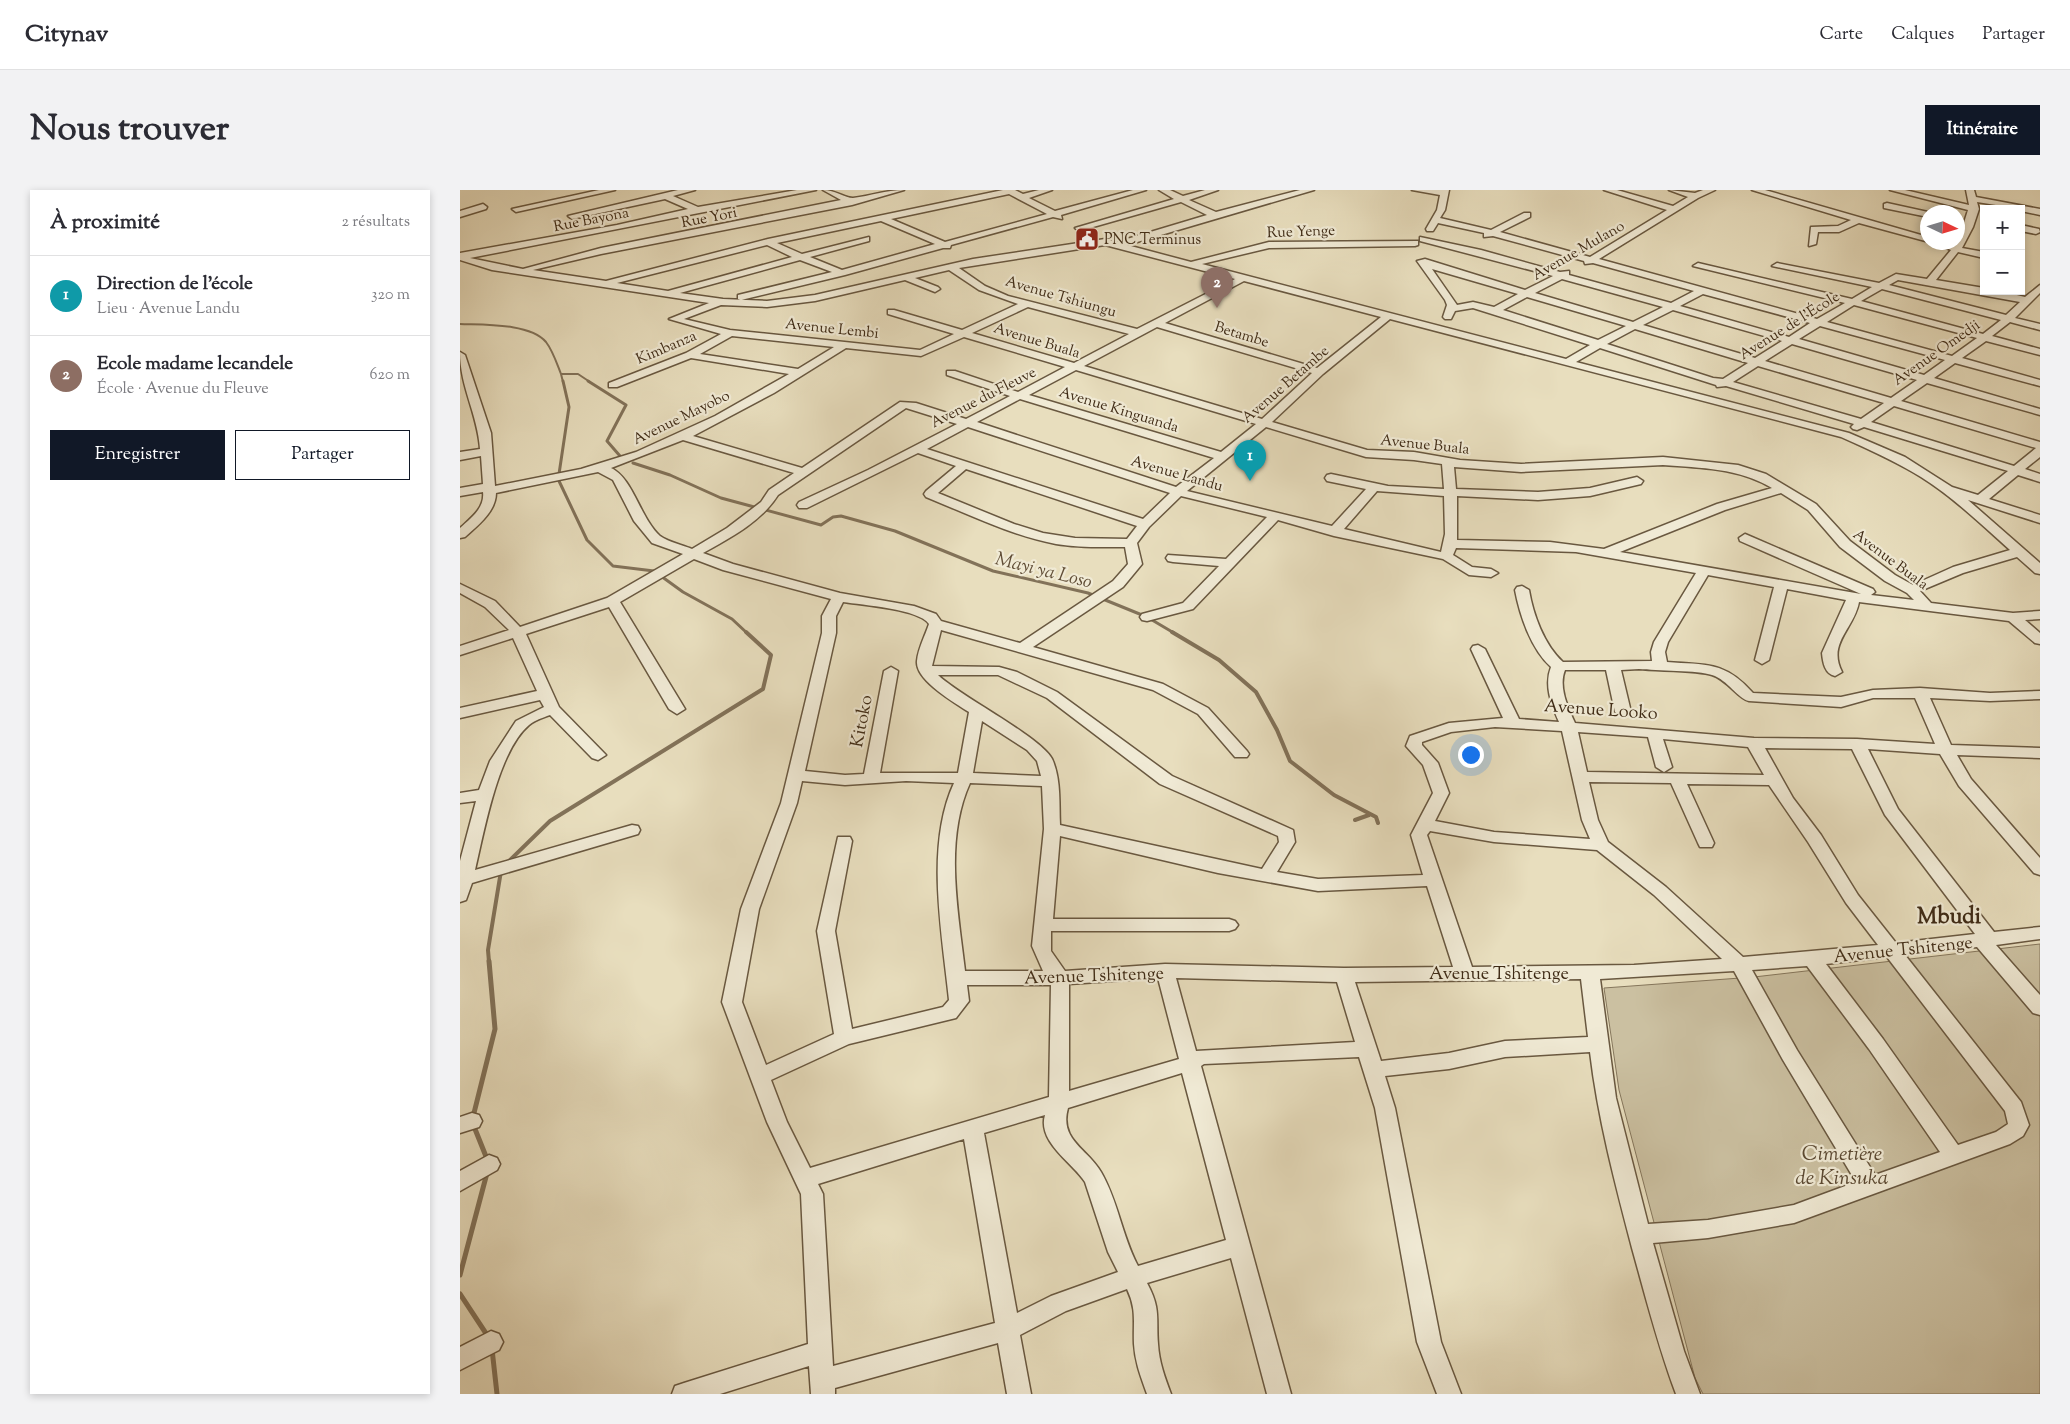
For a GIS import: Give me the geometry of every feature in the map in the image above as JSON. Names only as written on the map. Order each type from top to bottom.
[{"type":"street","points":[[516,208],[611,190]]},
{"type":"street","points":[[654,190],[801,257],[878,285]]},
{"type":"street","points":[[680,263],[617,228],[571,217],[691,190]]},
{"type":"street","name":"Rue Bayona","points":[[463,260],[698,210],[812,190]]},
{"type":"street","points":[[826,190],[953,249]]},
{"type":"street","name":"Rue Yori","points":[[523,271],[581,256],[900,190]]},
{"type":"street","points":[[604,284],[768,242],[1010,190],[1106,242],[1241,279],[1845,435],[1908,463],[1946,488],[2040,570]]},
{"type":"street","points":[[1022,197],[1048,190]]},
{"type":"street","points":[[723,302],[841,273],[1142,190]]},
{"type":"street","points":[[1163,190],[1215,215]]},
{"type":"street","points":[[1079,228],[1214,190]]},
{"type":"street","points":[[1118,245],[1215,215],[1310,190]]},
{"type":"street","points":[[1416,190],[1444,191],[1442,210],[1419,241],[1418,255],[1450,300],[1451,309],[1446,324],[1440,329]]},
{"type":"street","points":[[1608,190],[1672,209]]},
{"type":"street","points":[[1673,190],[1695,196]]},
{"type":"street","name":"Avenue Mulano","points":[[1495,310],[1530,294],[1592,260],[1672,209],[1695,196],[1711,190]]},
{"type":"street","points":[[1756,190],[1920,238]]},
{"type":"street","points":[[1774,195],[1786,190]]},
{"type":"street","points":[[1894,190],[1972,208],[2040,212]]},
{"type":"street","points":[[1887,206],[1920,213]]},
{"type":"street","points":[[460,214],[483,207]]},
{"type":"street","points":[[1965,224],[1972,208]]},
{"type":"street","points":[[1423,263],[1461,248],[1527,215]]},
{"type":"street","points":[[1436,220],[1492,232],[2040,383]]},
{"type":"street","points":[[1812,244],[1814,229],[1840,229],[1858,220]]},
{"type":"street","points":[[2025,229],[2036,231]]},
{"type":"street","points":[[664,294],[840,248],[866,239]]},
{"type":"street","name":"Rue Yenge","points":[[1190,265],[1269,244],[1419,241],[1461,248],[1562,275],[2040,412]]},
{"type":"street","points":[[463,260],[664,294],[750,304],[791,302],[878,285],[973,262],[1106,242]]},
{"type":"street","points":[[1954,250],[1930,282],[1980,290]]},
{"type":"street","points":[[1963,250],[1980,254]]},
{"type":"street","points":[[962,254],[973,262]]},
{"type":"street","points":[[1423,263],[2040,446]]},
{"type":"street","points":[[1698,266],[1853,302],[2040,352]]},
{"type":"street","points":[[1777,266],[1880,286],[2040,327]]},
{"type":"street","name":"Avenue Tshiungu","points":[[950,267],[982,288],[1005,298],[1139,333]]},
{"type":"street","points":[[907,278],[935,289]]},
{"type":"street","name":"Avenue de l'École","points":[[1700,397],[1759,362],[1819,322],[1894,278],[1930,282]]},
{"type":"street","name":"Avenue du Fleuve","points":[[804,505],[872,474],[1017,395],[1075,367],[1241,279]]},
{"type":"street","name":"Avenue Omedji","points":[[1845,435],[1952,358],[1985,337],[2008,319],[2040,288]]},
{"type":"street","points":[[1567,363],[1597,344],[1637,326],[1703,290]]},
{"type":"street","points":[[2003,295],[2027,300]]},
{"type":"street","name":"Avenue Lembi","points":[[723,302],[674,319],[730,333],[921,353],[1028,303]]},
{"type":"street","points":[[1451,309],[1473,305],[1495,310],[1711,381],[1726,382],[2040,478]]},
{"type":"street","name":"Avenue Buala","points":[[891,312],[1263,424],[1366,453],[1428,457],[1448,463],[1521,468],[1654,462],[1690,463],[1734,468],[1762,477],[1812,507],[1845,544],[1890,578],[1912,590],[1927,607]]},
{"type":"street","name":"Avenue Betambe","points":[[1130,542],[1145,524],[1178,492],[1263,424],[1319,372],[1388,316]]},
{"type":"street","name":"Betambe","points":[[1158,324],[1319,372]]},
{"type":"street","name":"Kimbanza","points":[[613,385],[690,355],[730,333]]},
{"type":"street","name":"Avenue Mayobo","points":[[460,492],[538,482],[639,455],[682,436],[800,373],[844,345]]},
{"type":"street","points":[[460,355],[473,389],[485,433],[489,489],[488,504],[476,520],[460,534]]},
{"type":"street","points":[[690,355],[800,373]]},
{"type":"street","name":"Avenue Kinguanda","points":[[951,373],[1017,395],[1221,456]]},
{"type":"street","points":[[460,392],[473,389]]},
{"type":"street","name":"Avenue Landu","points":[[804,472],[904,404],[1178,492],[1334,532],[1440,556],[1448,550],[1550,546],[1604,553],[1703,572],[1884,601],[2013,617],[2040,615]]},
{"type":"street","points":[[682,436],[804,472]]},
{"type":"street","points":[[917,449],[1145,524]]},
{"type":"street","points":[[1980,500],[2018,471],[2040,451]]},
{"type":"street","points":[[460,456],[486,452]]},
{"type":"street","points":[[1448,463],[1448,550],[1468,571],[1491,573]]},
{"type":"street","points":[[964,465],[930,494],[1034,535],[1080,543],[1130,542],[1135,564],[1118,584],[1024,648]]},
{"type":"street","points":[[594,468],[609,471],[618,478],[640,521],[657,540],[728,567],[839,597],[909,609],[932,617],[936,624],[1146,683],[1173,694],[1203,711],[1241,754]]},
{"type":"street","points":[[460,651],[612,601],[732,531],[761,508],[773,493],[804,472]]},
{"type":"street","points":[[1331,478],[1373,488],[1449,494],[1565,495],[1636,482]]},
{"type":"street","points":[[1334,532],[1373,488]]},
{"type":"street","points":[[1946,488],[2040,520]]},
{"type":"street","points":[[1604,553],[1721,507],[1783,489]]},
{"type":"street","points":[[1146,617],[1188,606],[1274,517]]},
{"type":"street","points":[[1745,538],[1884,601]]},
{"type":"street","points":[[1912,590],[1958,570],[2019,552]]},
{"type":"street","points":[[1173,558],[1231,563]]},
{"type":"street","points":[[1660,666],[1658,652],[1661,642],[1703,572]]},
{"type":"street","points":[[1762,660],[1781,585]]},
{"type":"street","points":[[460,588],[490,604],[505,617],[518,633],[548,701],[598,755]]},
{"type":"street","points":[[1522,590],[1523,601],[1547,656],[1559,666],[1660,666],[1716,670],[1728,676],[1744,693],[1754,699],[1840,702],[1873,694],[1920,692],[1990,697],[2040,695]]},
{"type":"street","points":[[1835,672],[1829,664],[1828,656],[1840,626],[1853,607],[1853,596]]},
{"type":"street","points":[[839,597],[829,616],[829,634],[789,803],[750,909],[732,1002],[777,1122],[812,1194],[822,1387],[1008,1330],[1059,1303],[1131,1278],[1238,1246]]},
{"type":"street","points":[[612,601],[677,709]]},
{"type":"street","points":[[2013,617],[2040,640]]},
{"type":"street","points":[[936,624],[924,661],[925,670],[940,685],[976,712],[1041,754],[1045,760],[1050,781],[1052,828],[1042,925],[1042,954],[1049,966],[1060,978],[1059,1102],[1054,1120],[1059,1136],[1069,1151],[1087,1167],[1095,1180],[1103,1209],[1131,1278],[1142,1296],[1147,1312],[1146,1344],[1149,1367],[1159,1394]]},
{"type":"street","points":[[1478,649],[1513,722]]},
{"type":"street","points":[[1612,665],[1620,692],[1622,712]]},
{"type":"street","points":[[1559,666],[1555,676],[1558,702],[1569,728],[1590,820],[1601,845],[1660,891],[1740,965],[1790,1055],[1870,1186]]},
{"type":"street","points":[[925,670],[999,671],[1012,675],[1052,695],[1166,780],[1284,832],[1287,834],[1287,842],[1266,876]]},
{"type":"street","name":"Kitoko","points":[[871,779],[891,671]]},
{"type":"street","points":[[1920,692],[1945,749],[1965,782],[2040,869]]},
{"type":"street","points":[[460,713],[548,701]]},
{"type":"street","points":[[462,887],[491,777],[504,751],[522,723],[548,701]]},
{"type":"street","points":[[760,1076],[844,1038],[950,1013],[959,1001],[947,893],[948,852],[950,819],[954,800],[965,776],[976,712]]},
{"type":"street","name":"Avenue Looko","points":[[1423,824],[1431,814],[1440,793],[1430,763],[1414,746],[1415,739],[1449,728],[1494,722],[1654,733],[1754,743],[1857,744],[2040,753]]},
{"type":"street","points":[[1654,733],[1664,768]]},
{"type":"street","points":[[1640,1234],[1708,1228],[1794,1214],[2003,1138],[2016,1130],[2019,1125],[2014,1108],[1852,899],[1816,839],[1773,780],[1754,743]]},
{"type":"street","points":[[1857,744],[1891,811],[1986,941],[2040,1008]]},
{"type":"street","points":[[795,775],[845,780],[906,776],[965,776],[1050,781]]},
{"type":"street","points":[[1580,777],[1773,780]]},
{"type":"street","points":[[1677,779],[1706,843]]},
{"type":"street","points":[[460,798],[486,794]]},
{"type":"street","points":[[1464,972],[1419,835],[1423,824],[1494,837],[1601,845]]},
{"type":"street","points":[[1052,828],[1218,867],[1318,886],[1434,880]]},
{"type":"street","points":[[462,887],[501,868],[632,830]]},
{"type":"street","points":[[844,841],[826,931],[844,1038]]},
{"type":"street","points":[[1042,925],[1228,925]]},
{"type":"street","name":"Avenue Tshitenge","points":[[956,978],[1060,978],[1165,972],[1344,975],[1464,972],[1590,974],[1812,959],[1986,941],[2040,933]]},
{"type":"street","points":[[1812,959],[1876,1044],[1954,1156]]},
{"type":"street","points":[[1165,972],[1278,1394]]},
{"type":"street","points":[[1590,974],[1606,1098],[1672,1352],[1688,1394]]},
{"type":"street","points":[[1344,975],[1384,1108],[1429,1342],[1449,1394]]},
{"type":"street","points":[[1373,1070],[1450,1062],[1505,1049],[1598,1044]]},
{"type":"street","points":[[804,1179],[973,1130],[1190,1063],[1201,1057],[1366,1049]]},
{"type":"street","points":[[973,1130],[1019,1394]]},
{"type":"street","points":[[460,1182],[489,1164]]},
{"type":"street","points":[[460,1359],[491,1342]]},
{"type":"street","points":[[684,1394],[819,1352]]},
{"type":"green space","name":"Cimetière de Kinsuka","points":[[2040,944],[2040,1394],[1703,1394],[1695,1378],[1619,1090],[1604,988],[1754,977]]},
{"type":"waterway","name":"Mayi ya Loso","points":[[460,324],[506,326],[529,331],[546,342],[553,353],[561,374]]},
{"type":"waterway","name":"Mayi ya Loso","points":[[561,374],[578,374],[590,382]]},
{"type":"waterway","points":[[561,374],[563,382]]},
{"type":"waterway","points":[[559,474],[569,407],[563,381]]},
{"type":"waterway","name":"Mayi ya Loso","points":[[588,381],[626,405],[607,441],[620,456]]},
{"type":"waterway","name":"Mayi ya Loso","points":[[633,463],[670,475],[721,498],[821,525],[833,517],[841,516],[895,531],[993,571],[1088,593],[1147,617],[1174,633]]},
{"type":"waterway","points":[[559,481],[587,540],[613,566],[654,571],[683,592],[732,619],[747,633]]},
{"type":"waterway","points":[[506,864],[550,821],[763,689],[771,655],[746,632]]},
{"type":"waterway","name":"Mayi ya Loso","points":[[1172,632],[1219,660],[1256,692],[1277,730],[1290,761],[1334,795],[1376,817],[1378,823]]},
{"type":"waterway","points":[[1355,820],[1369,815]]},
{"type":"waterway","points":[[489,962],[488,950],[501,871]]},
{"type":"waterway","points":[[473,1117],[495,1029],[489,961]]},
{"type":"waterway","points":[[473,1124],[487,1159]]},
{"type":"waterway","points":[[460,1275],[487,1173]]},
{"type":"waterway","points":[[460,1294],[489,1338]]},
{"type":"waterway","points":[[492,1349],[497,1394]]},
{"type":"place","name":"PNC Terminus","points":[[1087,239]]},
{"type":"place","name":"Ecole madame lecandele","points":[[1217,308]]},
{"type":"place","name":"Direction de l'école","points":[[1250,481]]},
{"type":"district","name":"Mbudi","points":[[1949,915]]}]
